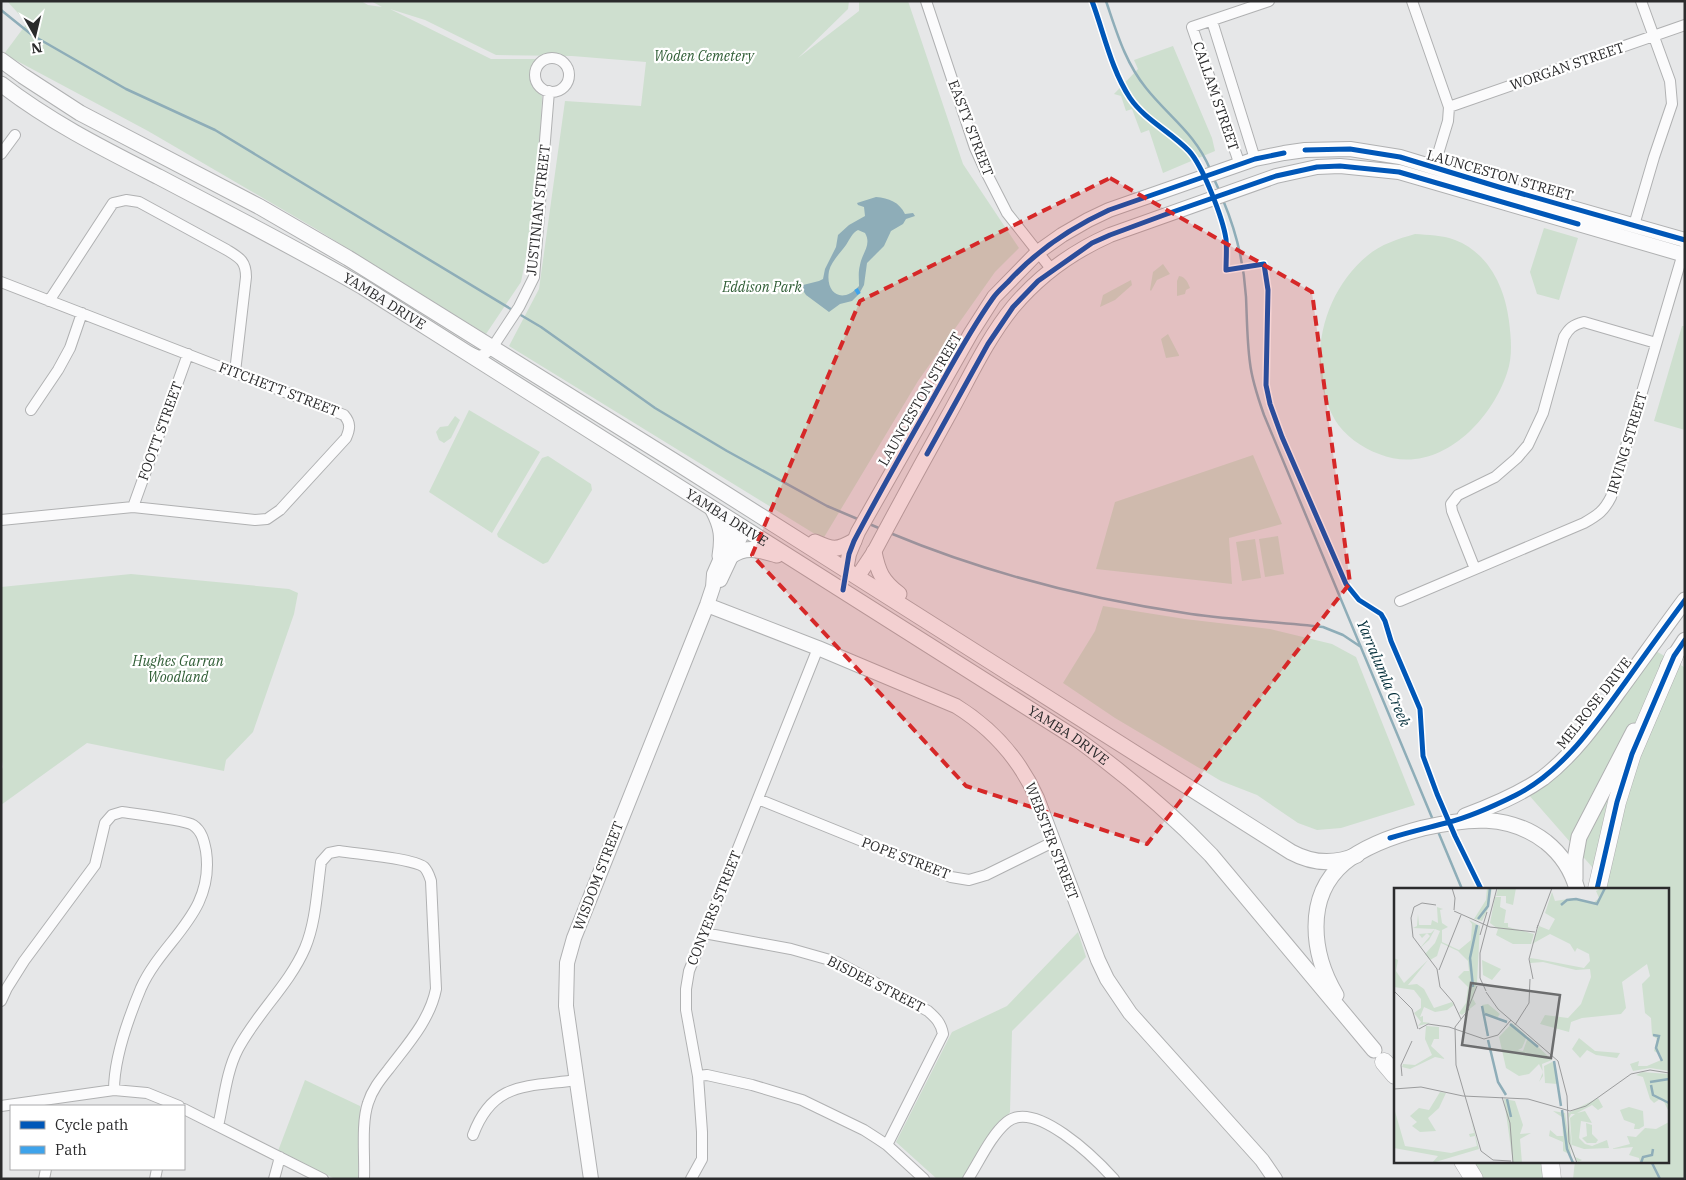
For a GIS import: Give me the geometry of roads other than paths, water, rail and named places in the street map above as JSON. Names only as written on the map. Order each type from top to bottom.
[{"type":"highway","points":[[1597,888],[1617,802],[1632,754],[1674,656]]},
{"type":"highway","points":[[1463,1162],[1474,1179]]},
{"type":"highway","points":[[1550,1162],[1553,1179]]},
{"type":"highway","points":[[1553,1179],[1554,1162]]},
{"type":"main road","name":"YAMBA DRIVE","points":[[1,60],[80,113],[268,212],[348,258],[573,397],[1291,852],[1308,860],[1321,862],[1342,860],[1357,855]]},
{"type":"main road","name":"YAMBA DRIVE","points":[[1,84],[61,125],[304,252],[363,287],[843,590],[1077,740],[1114,766],[1146,792],[1211,855],[1387,1065]]},
{"type":"main road","name":"LAUNCESTON STREET","points":[[852,573],[849,554],[856,537],[971,333],[994,297],[1038,252],[1062,235],[1109,210],[1255,159],[1284,152],[1350,149],[1400,157],[1685,240]]},
{"type":"main road","name":"LAUNCESTON STREET","points":[[852,573],[877,547],[988,344],[1013,308],[1038,281],[1052,270],[1092,243],[1110,235],[1276,176],[1316,167],[1340,166],[1399,172],[1684,252]]},
{"type":"main road","points":[[1430,181],[1434,167]]},
{"type":"main road","points":[[713,509],[721,527],[722,542],[726,556],[748,548],[797,562]]},
{"type":"main road","points":[[740,526],[752,510]]},
{"type":"main road","name":"WISDOM STREET","points":[[591,1179],[566,1006],[567,963],[574,938],[713,588],[722,577],[726,556],[740,526]]},
{"type":"main road","points":[[782,529],[804,535],[830,549],[837,549],[856,537]]},
{"type":"main road","points":[[877,547],[877,568],[889,586],[919,608],[937,627]]},
{"type":"main road","points":[[843,590],[852,573]]},
{"type":"main road","name":"MELROSE DRIVE","points":[[1357,855],[1383,841],[1413,831],[1464,819],[1517,794],[1544,777],[1565,758],[1606,708],[1685,600]]},
{"type":"main road","name":"WEBSTER STREET","points":[[707,605],[818,648],[956,706],[977,720],[999,740],[1028,779],[1098,960],[1117,996],[1130,1013],[1262,1160],[1275,1179]]},
{"type":"main road","points":[[1576,886],[1575,859],[1579,837],[1674,656],[1685,640]]},
{"type":"main road","points":[[1464,819],[1507,823],[1533,833],[1550,846],[1561,858],[1576,886]]},
{"type":"main road","points":[[1357,855],[1341,866],[1324,890],[1318,908],[1316,938],[1319,955],[1330,983],[1387,1065]]},
{"type":"street","name":"EASTY STREET","points":[[926,1],[975,148],[985,170],[1007,213],[1052,270]]},
{"type":"street","points":[[1212,21],[1269,1]]},
{"type":"street","points":[[1412,1],[1449,107],[1448,121],[1434,167]]},
{"type":"street","points":[[1634,225],[1672,104],[1670,82],[1642,1]]},
{"type":"street","name":"CALLAM STREET","points":[[1240,165],[1192,27],[1212,21],[1255,159]]},
{"type":"street","name":"WORGAN STREET","points":[[1449,107],[1685,25]]},
{"type":"street","name":"JUSTINIAN STREET","points":[[492,348],[519,307],[534,277],[549,91]]},
{"type":"street","points":[[1,154],[15,135]]},
{"type":"street","points":[[49,301],[113,204],[126,200],[139,202],[227,250],[240,258],[246,267],[235,372]]},
{"type":"street","name":"IRVING STREET","points":[[1400,601],[1584,523],[1605,508],[1611,497],[1684,252]]},
{"type":"street","name":"FITCHETT STREET","points":[[1,282],[344,414],[350,424],[350,430],[346,438],[280,510],[266,519],[255,520],[133,507],[1,520]]},
{"type":"street","points":[[31,410],[58,370],[70,348],[82,313]]},
{"type":"street","points":[[1475,569],[1451,504],[1458,495],[1500,473],[1528,445],[1543,413],[1564,337],[1569,328],[1584,322],[1656,343]]},
{"type":"street","points":[[461,349],[479,356],[486,354],[492,348]]},
{"type":"street","points":[[492,348],[495,364],[507,372],[516,384]]},
{"type":"street","name":"FOOTT STREET","points":[[133,507],[188,354]]},
{"type":"street","name":"CONYERS STREET","points":[[691,1179],[702,1158],[702,1132],[698,1076],[686,1010],[686,989],[689,971],[818,648]]},
{"type":"street","name":"POPE STREET","points":[[758,799],[930,869],[951,877],[969,880],[986,875],[1053,842]]},
{"type":"street","points":[[1,1001],[24,961],[94,865],[105,823],[112,815],[122,812],[192,824],[201,833],[205,845],[207,861],[204,888],[197,909],[142,987],[117,1060],[114,1090]]},
{"type":"street","points":[[218,1126],[229,1075],[237,1051],[248,1031],[297,964],[305,948],[310,934],[321,862],[329,853],[339,851],[410,862],[422,866],[428,871],[431,881],[436,989],[434,1001],[427,1016],[377,1084],[368,1102],[365,1116],[364,1179]]},
{"type":"street","name":"BISDEE STREET","points":[[704,933],[791,949],[838,962],[928,1011],[936,1018],[942,1026],[943,1034],[887,1145]]},
{"type":"street","points":[[698,1076],[707,1075],[752,1085],[802,1100],[864,1130],[887,1145],[924,1179]]},
{"type":"street","points":[[473,1135],[486,1108],[499,1096],[511,1090],[577,1080]]},
{"type":"street","points":[[14,1105],[53,1102],[114,1090],[147,1093],[167,1104]]},
{"type":"street","points":[[185,1110],[280,1157],[307,1175],[323,1179]]},
{"type":"street","points":[[968,1179],[997,1133],[1007,1122],[1019,1116],[1031,1117],[1056,1129],[1095,1158],[1114,1179]]},
{"type":"street","points":[[274,1179],[280,1157]]},
{"type":"water","points":[[876,197],[885,198],[897,204],[905,214],[913,213],[915,216],[906,219],[903,224],[891,231],[884,246],[867,263],[864,285],[859,294],[852,301],[840,304],[829,312],[806,295],[803,285],[823,279],[825,269],[836,247],[838,235],[849,225],[865,216],[864,207],[857,203]],"holes":[[[858,230],[865,233],[867,245],[859,268],[859,286],[847,295],[836,294],[832,290],[828,279],[830,268],[851,236]]]},
{"type":"waterway","name":"Yarralumla Creek","points":[[1106,1],[1122,47],[1132,68],[1146,88],[1197,145],[1210,169]]},
{"type":"waterway","points":[[1,10],[32,35],[126,89],[215,130],[514,311]]},
{"type":"waterway","name":"Yarralumla Creek","points":[[1214,179],[1219,190]]},
{"type":"waterway","name":"Yarralumla Creek","points":[[1223,200],[1232,223],[1241,260],[1245,284],[1250,363],[1264,415],[1433,820]]},
{"type":"waterway","points":[[519,314],[541,327],[655,408],[727,451],[827,506],[860,520]]},
{"type":"waterway","points":[[867,523],[881,529]]},
{"type":"waterway","points":[[890,533],[963,560],[1038,583],[1152,608],[1224,618],[1323,627],[1343,635],[1361,647]]},
{"type":"waterway","name":"Yarralumla Creek","points":[[1437,829],[1462,888]]},
{"type":"waterway","name":"Yarralumla Creek","points":[[1652,1162],[1660,1179]]},
{"type":"park label","name":"Woden Cemetery","points":[[704,56]]},
{"type":"park label","name":"Eddison Park","points":[[762,287]]},
{"type":"park label","name":"Hughes Garran Woodland","points":[[178,670]]}]
